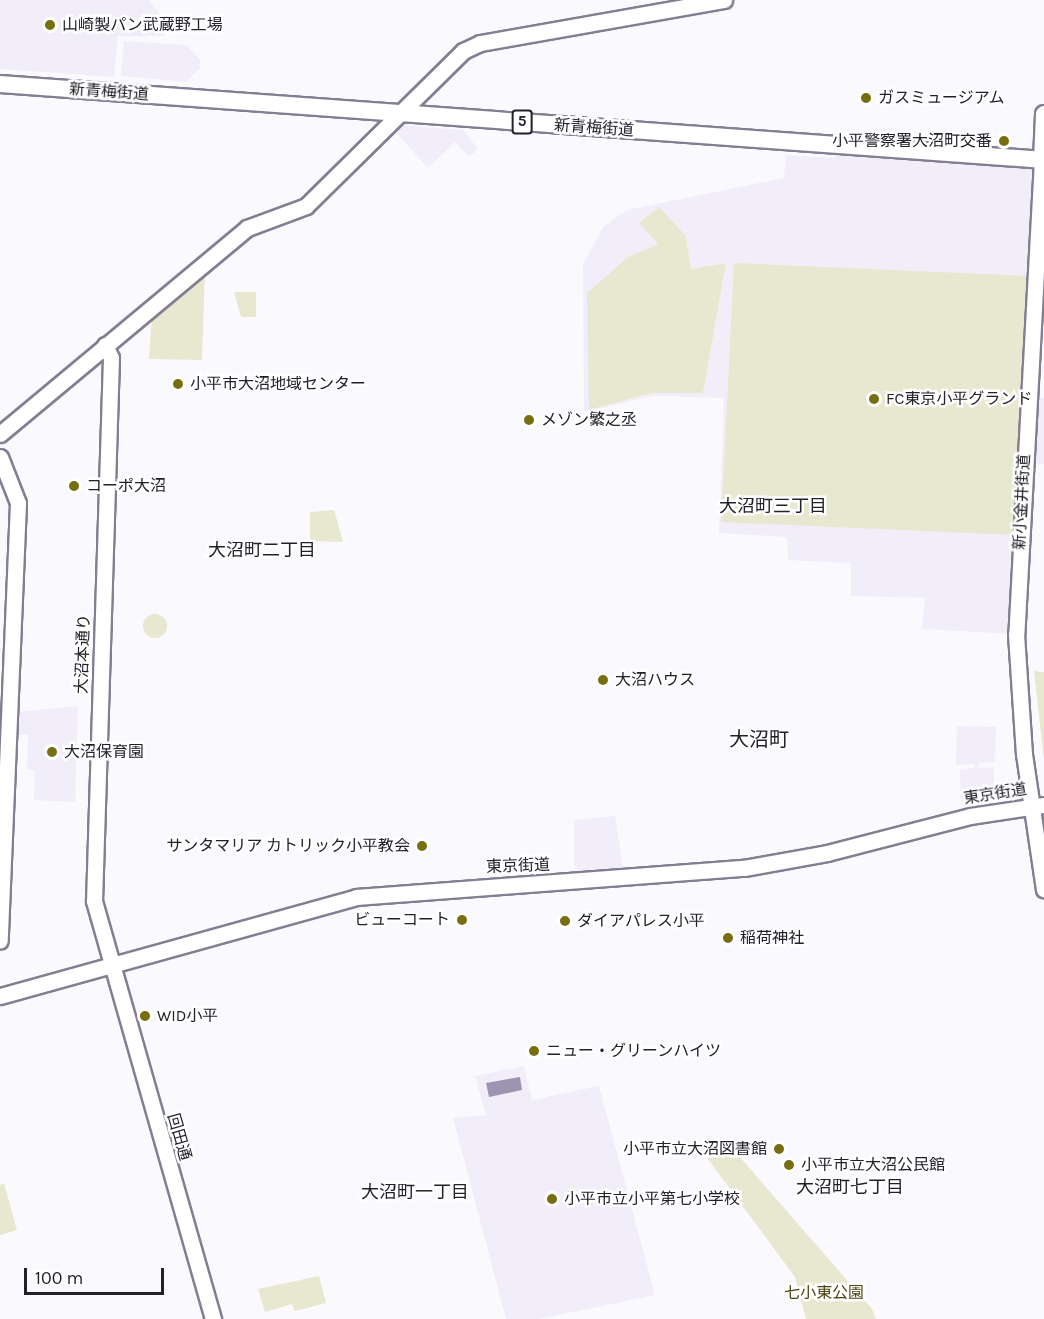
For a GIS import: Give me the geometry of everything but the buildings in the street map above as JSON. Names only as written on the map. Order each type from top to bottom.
[{"type":"main road","name":"新青梅街道","points":[[0,84],[1043,160]]},
{"type":"main road","name":"新小金井街道","points":[[1043,160],[1044,114]]},
{"type":"street","points":[[0,434],[247,228],[306,206],[447,65],[480,43],[724,0]]},
{"type":"street","name":"新小金井街道","points":[[1043,160],[1016,634],[1019,703],[1038,806],[1044,890]]},
{"type":"street","name":"大沼本通り","points":[[105,345],[111,358],[93,888],[110,965]]},
{"type":"street","points":[[0,458],[18,503],[0,941]]},
{"type":"street","name":"東京街道","points":[[0,996],[374,894],[744,868],[1038,806]]},
{"type":"street","name":"回田通","points":[[110,965],[213,1319]]},
{"type":"shaded area","name":"山崎製パン武蔵野工場","points":[[0,0],[149,0],[168,25],[164,36],[118,36],[114,77],[0,69]]},
{"type":"shaded area","points":[[124,41],[186,45],[200,59],[200,68],[186,82],[121,76]]},
{"type":"shaded area","points":[[396,125],[463,130],[478,149],[469,157],[455,142],[428,168],[392,128]]},
{"type":"shaded area","points":[[835,145],[1042,160],[1029,397],[1044,398],[1044,464],[1025,462],[1016,634],[922,629],[925,598],[851,596],[851,563],[788,560],[787,537],[719,533],[724,398],[654,396],[584,412],[583,265],[603,227],[627,210],[784,178],[786,155],[834,158]],"holes":[[[686,236],[691,269],[726,263],[703,393],[653,393],[589,410],[628,257]]]},
{"type":"shaded area","name":"大沼保育園","points":[[78,706],[75,802],[34,800],[35,771],[27,769],[28,735],[15,735],[16,712]]},
{"type":"shaded area","points":[[957,726],[996,727],[995,762],[979,763],[980,768],[994,767],[994,789],[985,800],[961,806],[960,770],[974,768],[974,764],[956,765]]},
{"type":"shaded area","points":[[615,816],[623,868],[578,871],[574,864],[574,820]]},
{"type":"shaded area","name":"小平市立小平第七小学校","points":[[524,1066],[532,1100],[599,1086],[655,1295],[539,1319],[506,1319],[453,1118],[486,1115],[475,1076]]},
{"type":"shaded area","points":[[520,1077],[522,1090],[489,1097],[486,1083]]},
{"type":"green space","points":[[659,207],[686,236],[691,269],[726,263],[703,393],[652,393],[589,410],[587,293],[628,257],[658,244],[639,223]]},
{"type":"green space","name":"FC東京小平グランド","points":[[734,263],[1027,276],[1014,535],[721,522]]},
{"type":"green space","points":[[205,271],[202,360],[149,359],[152,314]]},
{"type":"green space","points":[[234,292],[256,292],[256,317],[241,317]]},
{"type":"green space","points":[[334,510],[343,542],[310,541],[310,512]]},
{"type":"green space","points":[[155,614],[163,618],[167,626],[163,634],[155,638],[147,634],[143,626],[147,618]]},
{"type":"green space","points":[[1034,671],[1044,672],[1044,760]]},
{"type":"green space","name":"七小東公園","points":[[726,1141],[872,1309],[876,1319],[806,1319],[795,1277],[708,1159]]},
{"type":"green space","points":[[4,1183],[17,1230],[0,1235],[0,1185]]},
{"type":"green space","points":[[319,1276],[326,1303],[295,1311],[292,1304],[265,1312],[258,1289]]},
{"type":"place","name":"山崎製パン武蔵野工場","points":[[50,25]]},
{"type":"place","name":"ガスミュージアム","points":[[866,98]]},
{"type":"place","name":"小平警察署大沼町交番","points":[[1004,141]]},
{"type":"place","name":"小平市大沼地域センター","points":[[178,384]]},
{"type":"place","name":"FC東京小平グランド","points":[[874,399]]},
{"type":"place","name":"メゾン繁之丞","points":[[529,420]]},
{"type":"place","name":"コーポ大沼","points":[[74,486]]},
{"type":"place","name":"大沼ハウス","points":[[603,680]]},
{"type":"place","name":"大沼保育園","points":[[52,752]]},
{"type":"place","name":"サンタマリア カトリック小平教会","points":[[422,846]]},
{"type":"place","name":"ビューコート","points":[[462,920]]},
{"type":"place","name":"ダイアパレス小平","points":[[565,921]]},
{"type":"place","name":"稲荷神社","points":[[728,938]]},
{"type":"place","name":"WID小平","points":[[145,1016]]},
{"type":"place","name":"ニュー・グリーンハイツ","points":[[534,1051]]},
{"type":"place","name":"小平市立大沼図書館","points":[[779,1149]]},
{"type":"place","name":"小平市立大沼公民館","points":[[789,1165]]},
{"type":"place","name":"小平市立小平第七小学校","points":[[552,1199]]},
{"type":"district","name":"大沼町三丁目","points":[[773,506]]},
{"type":"district","name":"大沼町二丁目","points":[[262,550]]},
{"type":"district","name":"大沼町","points":[[759,739]]},
{"type":"district","name":"大沼町七丁目","points":[[850,1187]]},
{"type":"district","name":"大沼町一丁目","points":[[415,1192]]}]
